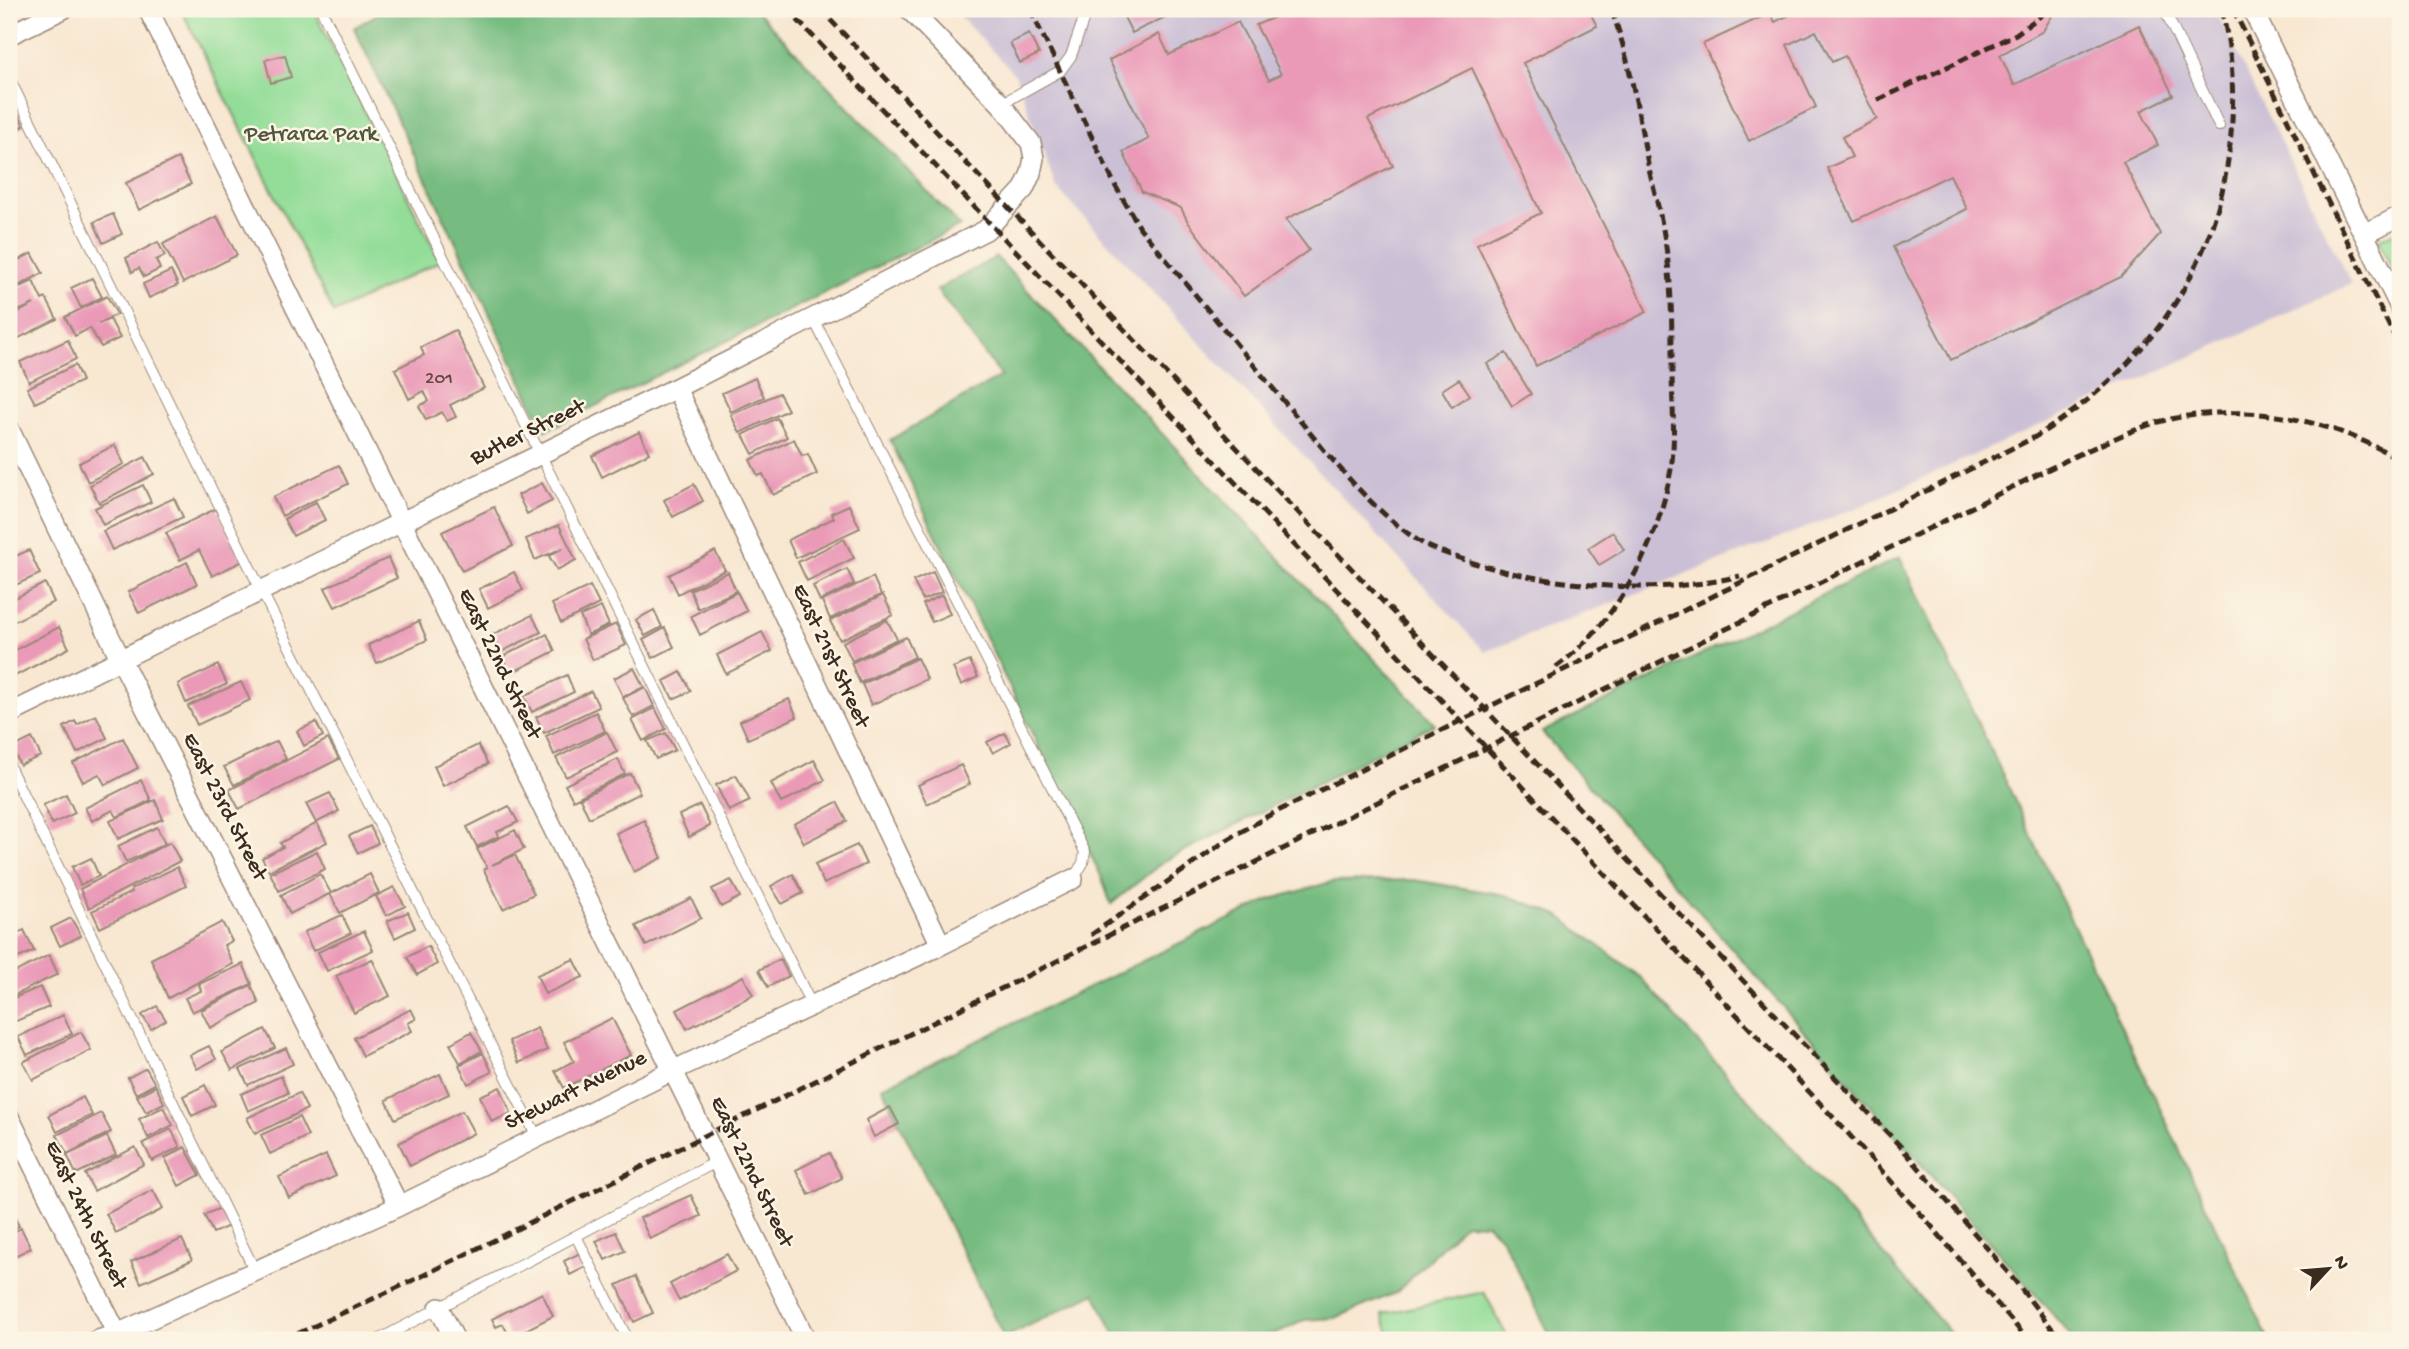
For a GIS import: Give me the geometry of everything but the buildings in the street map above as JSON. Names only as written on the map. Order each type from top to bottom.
[{"type":"street","points":[[9,35],[63,9]]},
{"type":"street","name":"East 22nd Street","points":[[148,9],[806,1340]]},
{"type":"street","points":[[909,9],[1001,104]]},
{"type":"street","points":[[2252,9],[2400,307]]},
{"type":"street","name":"Butler Street","points":[[9,714],[676,388],[986,230],[1024,189],[1034,158],[1031,143],[1001,104]]},
{"type":"street","points":[[2364,234],[2400,216]]},
{"type":"street","name":"East 21st Street","points":[[676,388],[941,945]]},
{"type":"street","name":"East 23rd Street","points":[[9,429],[120,658],[399,1206]]},
{"type":"street","name":"Stewart Avenue","points":[[107,1337],[399,1206],[1073,879]]},
{"type":"street","name":"East 24th Street","points":[[9,1117],[107,1337]]},
{"type":"street","points":[[439,1308],[455,1340]]},
{"type":"lane","points":[[321,9],[812,1006]]},
{"type":"lane","points":[[1001,104],[1060,71],[1071,56],[1087,9]]},
{"type":"lane","points":[[2164,9],[2219,125]]},
{"type":"lane","points":[[9,78],[261,590],[537,1138]]},
{"type":"lane","points":[[813,318],[1085,852],[1083,863],[1073,879]]},
{"type":"lane","points":[[9,766],[255,1271]]},
{"type":"lane","points":[[379,1340],[718,1161]]},
{"type":"lane","points":[[576,1236],[628,1340]]},
{"type":"shaded area","points":[[953,9],[2215,9],[2351,284],[1859,507],[1485,652],[1056,187],[1016,76]]},
{"type":"green space","name":"Petrarca Park","points":[[181,9],[313,9],[440,261],[334,313]]},
{"type":"green space","points":[[386,9],[755,9],[960,226],[545,431],[354,28]]},
{"type":"green space","points":[[2400,229],[2400,287],[2378,240]]},
{"type":"green space","points":[[996,257],[1435,724],[1164,861],[1111,904],[1101,876],[890,440],[1001,376],[937,290]]},
{"type":"green space","points":[[1900,557],[2269,1340],[2075,1340],[1542,732]]},
{"type":"green space","points":[[1414,880],[1506,895],[1558,915],[1640,977],[1837,1199],[1956,1340],[1552,1340],[1502,1238],[1487,1224],[1465,1223],[1396,1293],[1335,1318],[1304,1320],[1259,1339],[1117,1340],[1095,1293],[1004,1338],[882,1087],[1269,900],[1331,882]]},
{"type":"green space","points":[[1484,1292],[1509,1340],[1392,1340],[1382,1314]]},
{"type":"railway","points":[[787,9],[1845,1130],[1928,1222],[2028,1340]]},
{"type":"railway","points":[[820,9],[1902,1148],[2015,1281],[2061,1340]]},
{"type":"railway","points":[[1030,9],[1116,187],[1140,228],[1336,464],[1370,501],[1408,534],[1439,551],[1488,567],[1559,581],[1635,587],[1672,586],[1740,576]]},
{"type":"railway","points":[[1556,667],[1598,628],[1632,579],[1656,525],[1671,469],[1674,432],[1671,308],[1666,247],[1628,66],[1611,9]]},
{"type":"railway","points":[[1878,100],[2016,34],[2050,9]]},
{"type":"railway","points":[[1091,935],[1227,840],[1268,816],[2035,437],[2077,408],[2114,377],[2147,342],[2175,304],[2197,262],[2215,218],[2226,171],[2233,106],[2229,50],[2221,9]]},
{"type":"railway","points":[[2233,9],[2400,348]]},
{"type":"railway","points":[[284,1340],[416,1279],[2119,436],[2162,421],[2193,415],[2255,413],[2285,417],[2344,433],[2400,460]]}]
